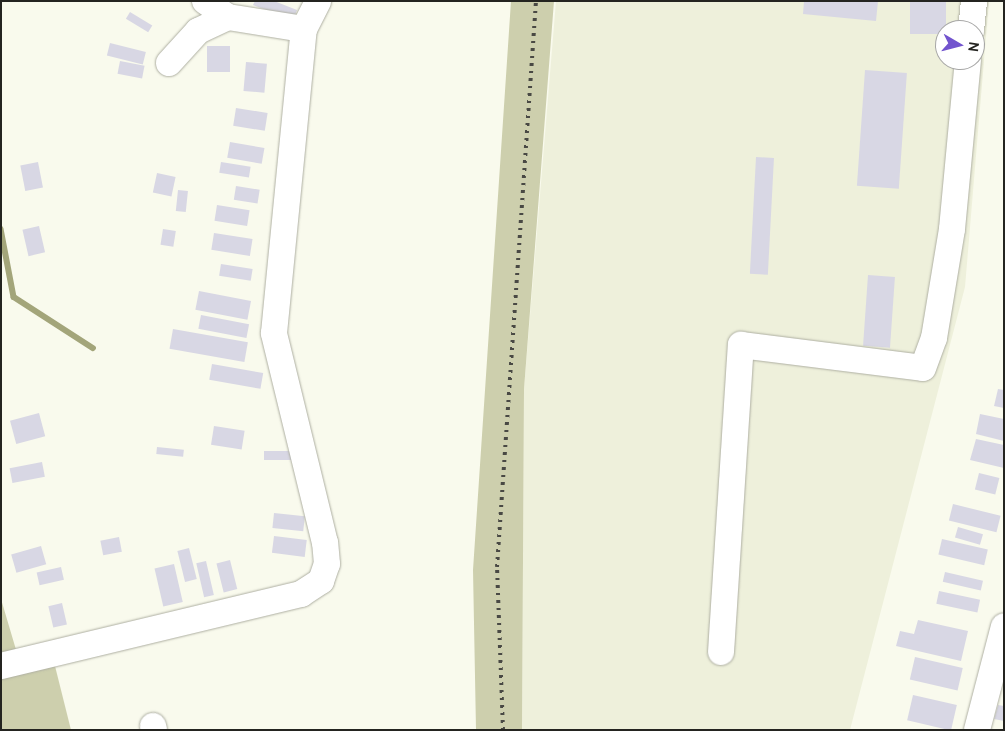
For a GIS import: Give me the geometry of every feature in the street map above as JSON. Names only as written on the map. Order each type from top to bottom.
[{"type":"street","points":[[205,1],[228,17],[304,29]]},
{"type":"street","points":[[1,666],[302,594],[321,581],[328,564],[326,543],[274,333],[304,29],[318,1]]},
{"type":"street","points":[[972,20],[974,1]]},
{"type":"street","points":[[169,63],[198,32],[228,17]]},
{"type":"street","points":[[721,652],[741,345],[923,368],[934,338],[952,229],[967,70]]},
{"type":"street","points":[[978,730],[1002,641]]},
{"type":"shaded area","points":[[511,1],[554,1],[524,389],[522,730],[476,730],[473,570]]},
{"type":"shaded area","points":[[556,1],[989,1],[985,49],[985,20],[935,20],[935,70],[983,70],[965,287],[850,730],[522,730],[524,389]]},
{"type":"shaded area","points":[[1,599],[22,670],[54,662],[71,730],[1,730]]},
{"type":"building","points":[[255,1],[274,1],[297,10],[293,20],[253,5]]},
{"type":"building","points":[[804,1],[878,1],[876,21],[803,14]]},
{"type":"building","points":[[910,1],[946,1],[946,20],[935,20],[935,34],[910,34]]},
{"type":"building","points":[[130,12],[152,25],[148,32],[126,19]]},
{"type":"building","points":[[110,43],[146,52],[143,65],[107,56]]},
{"type":"building","points":[[207,46],[230,46],[230,72],[207,72]]},
{"type":"building","points":[[120,61],[145,66],[142,79],[118,74]]},
{"type":"building","points":[[246,62],[267,64],[264,93],[243,91]]},
{"type":"building","points":[[865,70],[907,73],[899,189],[857,186]]},
{"type":"building","points":[[236,108],[268,113],[265,131],[233,126]]},
{"type":"building","points":[[230,142],[264,148],[262,164],[227,158]]},
{"type":"building","points":[[756,157],[774,158],[768,275],[750,274]]},
{"type":"building","points":[[38,162],[43,188],[25,191],[20,165]]},
{"type":"building","points":[[221,162],[251,167],[249,178],[219,173]]},
{"type":"building","points":[[157,173],[176,177],[171,197],[153,193]]},
{"type":"building","points":[[236,186],[260,190],[258,204],[234,200]]},
{"type":"building","points":[[178,190],[188,191],[186,212],[176,211]]},
{"type":"building","points":[[217,205],[250,210],[247,226],[214,221]]},
{"type":"building","points":[[39,226],[45,252],[29,256],[22,230]]},
{"type":"building","points":[[163,229],[176,231],[173,247],[160,245]]},
{"type":"building","points":[[214,233],[253,239],[250,256],[211,250]]},
{"type":"building","points":[[221,264],[253,269],[251,281],[219,276]]},
{"type":"building","points":[[868,275],[895,277],[890,348],[863,346]]},
{"type":"building","points":[[199,291],[251,301],[247,320],[195,310]]},
{"type":"building","points":[[201,315],[249,324],[246,338],[198,329]]},
{"type":"building","points":[[173,329],[248,342],[244,362],[170,349]]},
{"type":"building","points":[[212,364],[263,373],[260,389],[209,380]]},
{"type":"building","points":[[998,389],[1004,390],[1004,408],[994,406]]},
{"type":"building","points":[[39,413],[45,436],[16,444],[10,421]]},
{"type":"building","points":[[980,414],[1004,419],[1004,441],[976,434]]},
{"type":"building","points":[[214,426],[245,431],[242,450],[211,445]]},
{"type":"building","points":[[976,439],[1004,445],[1004,468],[970,460]]},
{"type":"building","points":[[157,447],[184,450],[183,457],[156,454]]},
{"type":"building","points":[[264,451],[291,451],[291,460],[264,460]]},
{"type":"building","points":[[42,462],[45,477],[12,483],[10,468]]},
{"type":"building","points":[[979,473],[999,478],[995,495],[975,489]]},
{"type":"building","points":[[953,504],[1001,516],[996,532],[949,520]]},
{"type":"building","points":[[274,513],[305,516],[303,531],[272,528]]},
{"type":"building","points":[[958,527],[983,534],[980,545],[955,538]]},
{"type":"building","points":[[274,536],[307,540],[305,557],[272,553]]},
{"type":"building","points":[[119,537],[122,552],[103,555],[100,541]]},
{"type":"building","points":[[942,539],[988,550],[984,565],[938,555]]},
{"type":"building","points":[[41,546],[46,564],[16,573],[11,555]]},
{"type":"building","points":[[189,548],[197,579],[185,582],[177,551]]},
{"type":"building","points":[[230,560],[237,589],[224,592],[216,563]]},
{"type":"building","points":[[206,561],[214,595],[204,597],[196,563]]},
{"type":"building","points":[[174,564],[183,602],[163,606],[155,568]]},
{"type":"building","points":[[61,567],[64,580],[40,585],[37,573]]},
{"type":"building","points":[[945,572],[983,581],[981,591],[943,582]]},
{"type":"building","points":[[939,591],[980,600],[977,612],[936,604]]},
{"type":"building","points":[[62,603],[67,624],[53,628],[48,606]]},
{"type":"building","points":[[918,620],[968,631],[961,661],[896,646],[900,631],[914,634]]},
{"type":"building","points":[[915,657],[963,668],[958,690],[910,679]]},
{"type":"building","points":[[913,695],[957,705],[951,730],[907,720]]},
{"type":"building","points":[[998,705],[1004,706],[1004,721],[994,719]]},
{"type":"waterway","points":[[1,229],[14,297],[93,348]]},
{"type":"railway","points":[[503,730],[497,567],[536,1]]}]
